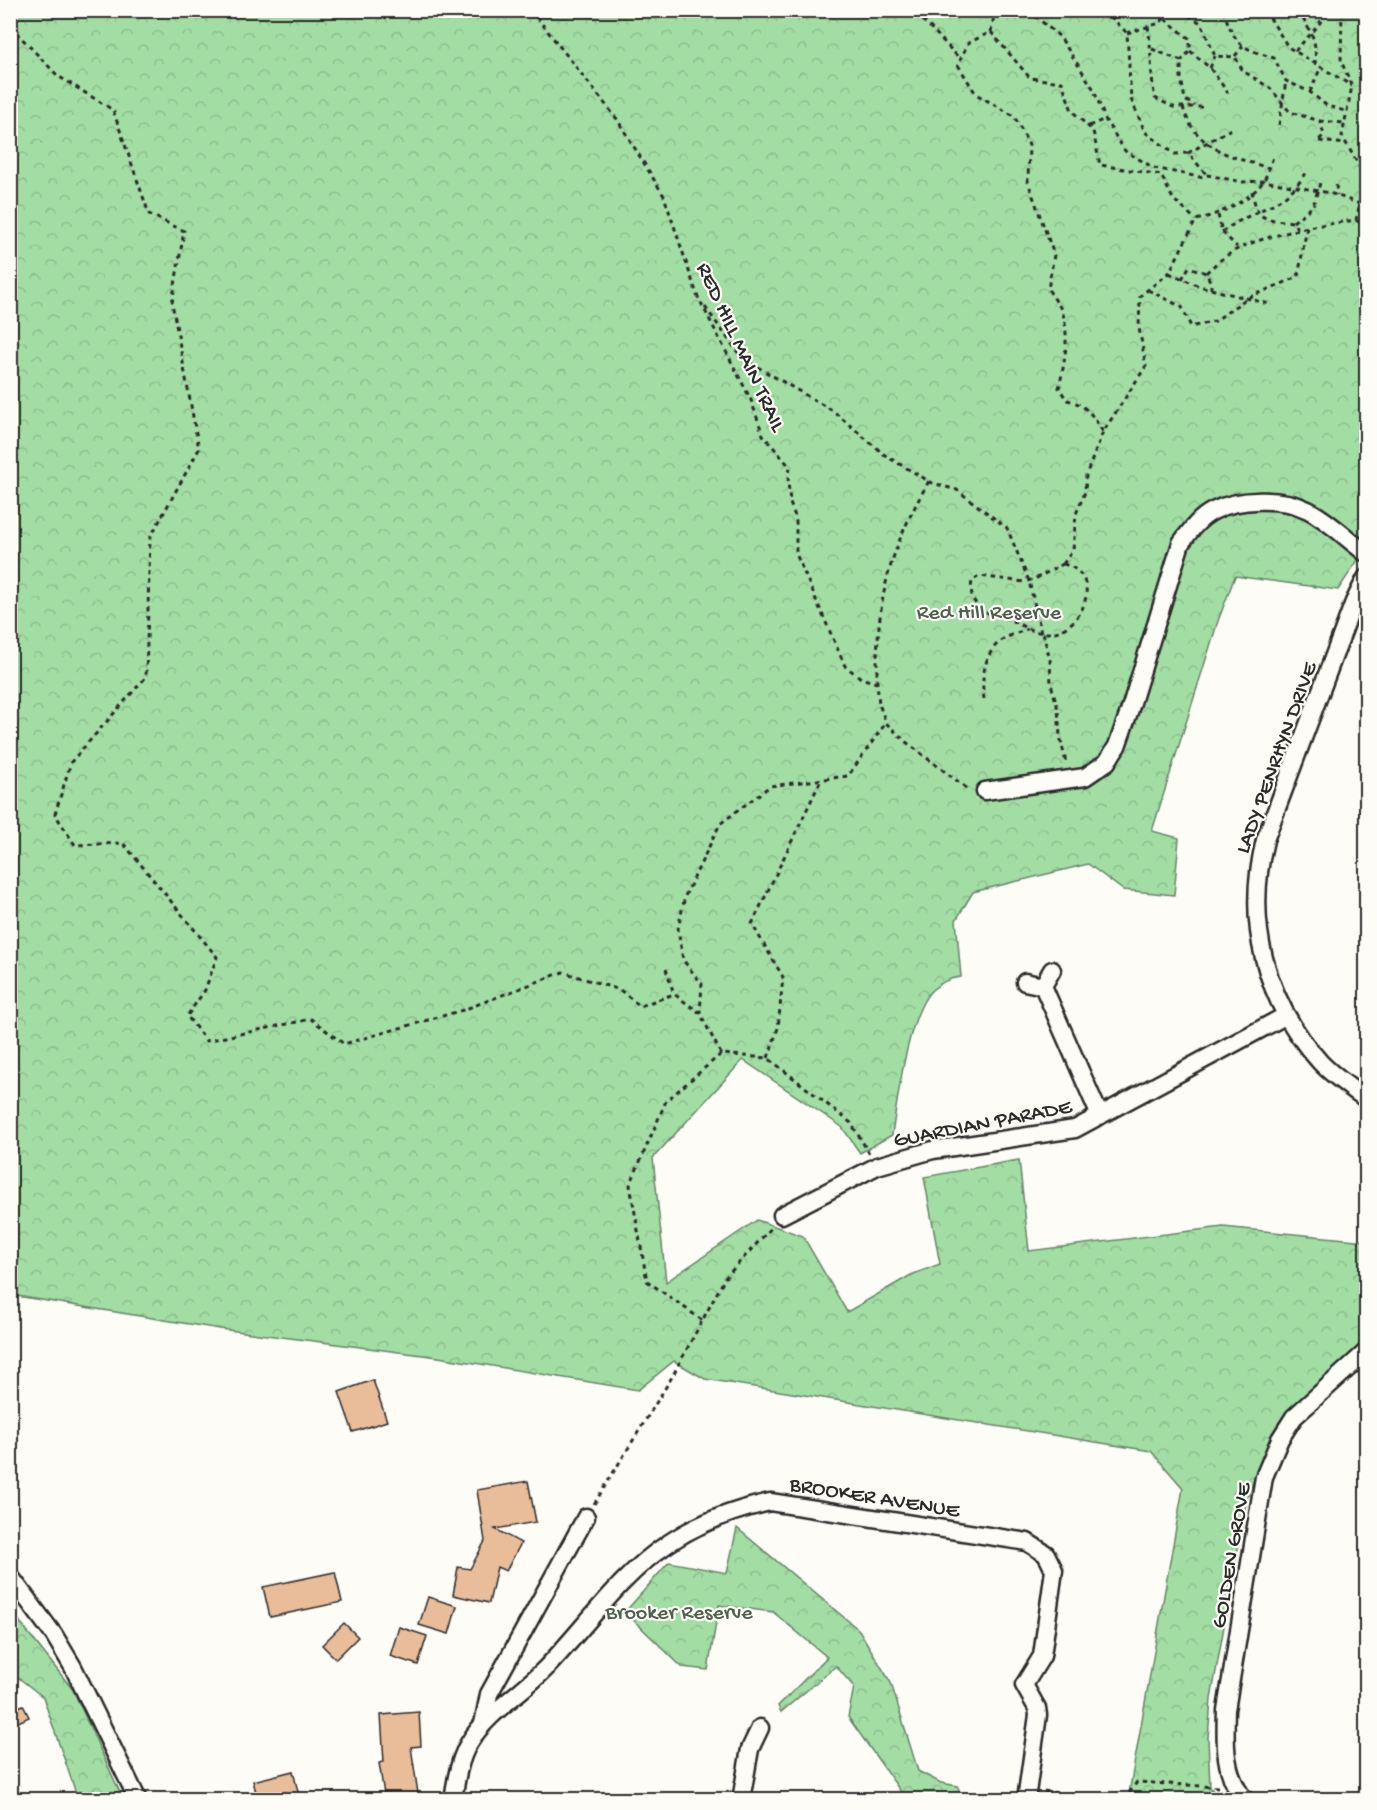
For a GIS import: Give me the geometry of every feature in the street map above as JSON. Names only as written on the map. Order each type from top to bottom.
[{"type":"street","points":[[985,791],[1085,777],[1107,762],[1117,746],[1181,543],[1195,524],[1214,510],[1268,500],[1289,503],[1309,510],[1366,553]]},
{"type":"street","name":"LADY PENRHYN DRIVE","points":[[1366,578],[1354,602],[1277,806],[1257,872],[1256,908],[1265,965],[1285,1016],[1322,1064],[1366,1100]]},
{"type":"street","points":[[1043,986],[1052,970]]},
{"type":"street","points":[[1025,982],[1043,986]]},
{"type":"street","points":[[1043,986],[1100,1116]]},
{"type":"street","name":"GUARDIAN PARADE","points":[[782,1215],[877,1166],[933,1150],[1075,1129],[1285,1016]]},
{"type":"street","name":"GOLDEN GROVE","points":[[1240,1794],[1225,1746],[1226,1710],[1264,1477],[1280,1439],[1294,1417],[1366,1352]]},
{"type":"street","name":"BROOKER AVENUE","points":[[453,1800],[459,1766],[469,1743],[483,1724],[544,1670],[643,1562],[669,1543],[706,1522],[738,1509],[770,1502],[1027,1542],[1046,1554],[1054,1570],[1044,1645],[1042,1656],[1024,1685],[1035,1702],[1038,1715],[1027,1794]]},
{"type":"street","name":"BROOKER AVENUE","points":[[483,1724],[489,1694],[586,1518]]},
{"type":"street","points":[[10,1576],[54,1635],[73,1667],[138,1800]]},
{"type":"street","points":[[741,1800],[750,1749],[760,1728]]},
{"type":"path","name":"RED HILL MAIN TRAIL","points":[[531,10],[617,119],[664,196],[697,295],[751,400],[763,435],[790,467],[788,481],[790,503],[796,519],[796,554],[845,666],[861,678],[877,684]]},
{"type":"path","points":[[908,10],[927,24],[961,60]]},
{"type":"path","points":[[991,32],[995,10]]},
{"type":"path","points":[[1028,10],[1060,37],[1093,88],[1105,119],[1125,151],[1154,168],[1199,177],[1208,175],[1244,182],[1264,181],[1317,191],[1360,204]]},
{"type":"path","points":[[1104,10],[1127,33],[1131,99],[1145,132],[1175,154],[1188,153],[1231,129]]},
{"type":"path","points":[[1127,33],[1164,19],[1170,10]]},
{"type":"path","points":[[1181,10],[1201,23],[1215,56],[1210,69]]},
{"type":"path","points":[[1223,10],[1235,41],[1274,58],[1286,81],[1279,125]]},
{"type":"path","points":[[1265,10],[1288,47],[1315,66],[1352,86]]},
{"type":"path","points":[[1299,10],[1313,32],[1316,46],[1315,66]]},
{"type":"path","points":[[1294,52],[1313,32],[1327,10]]},
{"type":"path","points":[[1342,10],[1341,61],[1352,86],[1345,111],[1342,136],[1366,178],[1356,220]]},
{"type":"path","points":[[1164,19],[1190,39],[1190,51],[1181,61],[1181,78],[1185,100],[1197,107]]},
{"type":"path","points":[[10,26],[58,76],[113,110],[149,214],[183,231],[172,303],[199,449],[150,538],[146,677],[71,762],[55,814],[75,845],[123,843],[217,957],[205,990],[187,1016],[206,1041],[311,1019],[344,1044],[463,1010],[563,972],[620,990],[640,1006],[674,993]]},
{"type":"path","points":[[1148,26],[1152,49],[1150,74],[1155,98],[1173,106],[1204,107]]},
{"type":"path","points":[[991,32],[968,43],[958,65],[976,94],[1014,116],[1029,145],[1028,182],[1054,255],[1048,289],[1061,309],[1064,320],[1063,369],[1059,388],[1067,400],[1078,402],[1092,414],[1102,432]]},
{"type":"path","points":[[991,32],[1030,78],[1062,82],[1072,111],[1093,131],[1100,165],[1161,175]]},
{"type":"path","points":[[1234,57],[1243,46]]},
{"type":"path","points":[[1152,49],[1181,61]]},
{"type":"path","points":[[1190,51],[1210,69],[1228,93]]},
{"type":"path","points":[[1215,56],[1234,57]]},
{"type":"path","points":[[1234,57],[1244,71],[1270,88],[1290,112],[1320,121],[1344,123]]},
{"type":"path","points":[[1310,92],[1320,69]]},
{"type":"path","points":[[1286,81],[1310,92],[1327,106],[1345,111]]},
{"type":"path","points":[[1183,107],[1188,124],[1208,143],[1224,154],[1269,168]]},
{"type":"path","points":[[1089,126],[1105,119]]},
{"type":"path","points":[[1320,121],[1324,135],[1317,142],[1347,144]]},
{"type":"path","points":[[1188,153],[1208,175]]},
{"type":"path","points":[[1063,564],[1076,569],[1084,576],[1087,586],[1085,602],[1072,625],[1060,631],[1042,632],[1027,629],[1005,618],[988,615],[974,603],[970,594],[972,581],[979,576],[1005,581],[1029,581],[1063,564],[1074,550],[1076,514],[1085,492],[1086,475],[1102,432],[1146,366],[1139,328],[1140,296],[1168,273],[1196,220],[1218,215],[1252,191],[1264,181],[1273,157]]},
{"type":"path","points":[[1161,175],[1165,170]]},
{"type":"path","points":[[1222,232],[1244,216],[1290,195],[1308,171]]},
{"type":"path","points":[[1161,175],[1173,199],[1196,220]]},
{"type":"path","points":[[1252,191],[1256,212],[1263,218],[1293,222],[1313,206],[1320,183]]},
{"type":"path","points":[[1336,185],[1337,196]]},
{"type":"path","points":[[1218,215],[1222,232],[1238,247]]},
{"type":"path","points":[[1206,273],[1225,254],[1238,247],[1307,227],[1356,220],[1366,227]]},
{"type":"path","points":[[1293,222],[1298,230]]},
{"type":"path","points":[[1148,290],[1182,307],[1191,327],[1215,321],[1247,298],[1298,277],[1307,227]]},
{"type":"path","points":[[1182,279],[1189,267],[1206,273],[1212,283],[1211,289]]},
{"type":"path","points":[[1168,273],[1211,289],[1269,304]]},
{"type":"path","points":[[697,295],[742,358],[833,411],[886,456],[929,481],[957,490],[1007,528],[1029,581],[1050,660],[1051,684],[1059,709],[1060,736],[1068,780]]},
{"type":"path","points":[[929,481],[906,522],[889,565],[877,623],[879,704],[886,723],[967,789],[985,791]]},
{"type":"path","points":[[984,699],[982,685],[985,664],[998,643],[1027,629]]},
{"type":"path","points":[[699,1013],[702,984],[682,960],[678,929],[685,896],[720,824],[770,786],[848,776],[886,723]]},
{"type":"path","points":[[768,1058],[778,1028],[783,977],[752,924],[821,780]]},
{"type":"path","points":[[666,969],[674,993],[699,1013],[721,1054]]},
{"type":"path","points":[[702,1320],[647,1281],[630,1185],[666,1101],[721,1054],[768,1058],[851,1123],[877,1166]]},
{"type":"path","points":[[586,1518],[672,1377],[725,1278],[782,1215]]},
{"type":"path","points":[[1124,1800],[1137,1782],[1240,1794]]},
{"type":"path","points":[[1027,1794],[1092,1800]]},
{"type":"green space","name":"Red Hill Reserve","points":[[10,11],[1366,11],[1366,548],[1338,590],[1235,576],[1218,621],[1152,831],[1179,838],[1174,895],[1123,890],[1088,864],[973,892],[956,920],[961,977],[945,981],[932,990],[916,1018],[905,1059],[892,1135],[860,1153],[842,1127],[743,1060],[653,1158],[666,1282],[757,1220],[803,1236],[847,1312],[911,1275],[940,1264],[924,1177],[1019,1160],[1029,1251],[1223,1227],[1366,1241],[1366,1335],[1354,1351],[1292,1408],[1267,1446],[1247,1498],[1211,1699],[1208,1738],[1210,1787],[1219,1799],[1128,1799],[1183,1488],[1151,1451],[705,1379],[674,1361],[638,1390],[438,1357],[220,1329],[11,1295]]},
{"type":"green space","name":"Brooker Reserve","points":[[737,1528],[859,1630],[891,1683],[918,1771],[941,1783],[958,1786],[961,1799],[906,1799],[848,1717],[854,1687],[836,1666],[781,1712],[778,1706],[827,1657],[773,1612],[719,1605],[708,1670],[682,1667],[625,1612],[669,1562],[727,1573]]},
{"type":"green space","points":[[10,1607],[73,1690],[123,1799],[78,1799],[43,1697],[11,1672]]},
{"type":"building","points":[[373,1380],[387,1421],[353,1432],[339,1392]]},
{"type":"building","points":[[528,1481],[536,1522],[495,1529],[521,1543],[506,1571],[497,1567],[489,1603],[453,1595],[458,1567],[470,1569],[485,1541],[477,1490]]},
{"type":"building","points":[[335,1572],[342,1602],[270,1617],[263,1587]]},
{"type":"building","points":[[428,1597],[457,1606],[449,1634],[419,1625]]},
{"type":"building","points":[[344,1623],[358,1637],[336,1659],[322,1645]]},
{"type":"building","points":[[399,1627],[427,1636],[418,1665],[390,1656]]},
{"type":"building","points":[[23,1705],[29,1717],[10,1726],[10,1711]]},
{"type":"building","points":[[419,1712],[421,1746],[411,1747],[419,1800],[385,1800],[379,1763],[384,1762],[381,1715]]},
{"type":"building","points":[[293,1771],[300,1800],[258,1800],[253,1781]]}]
